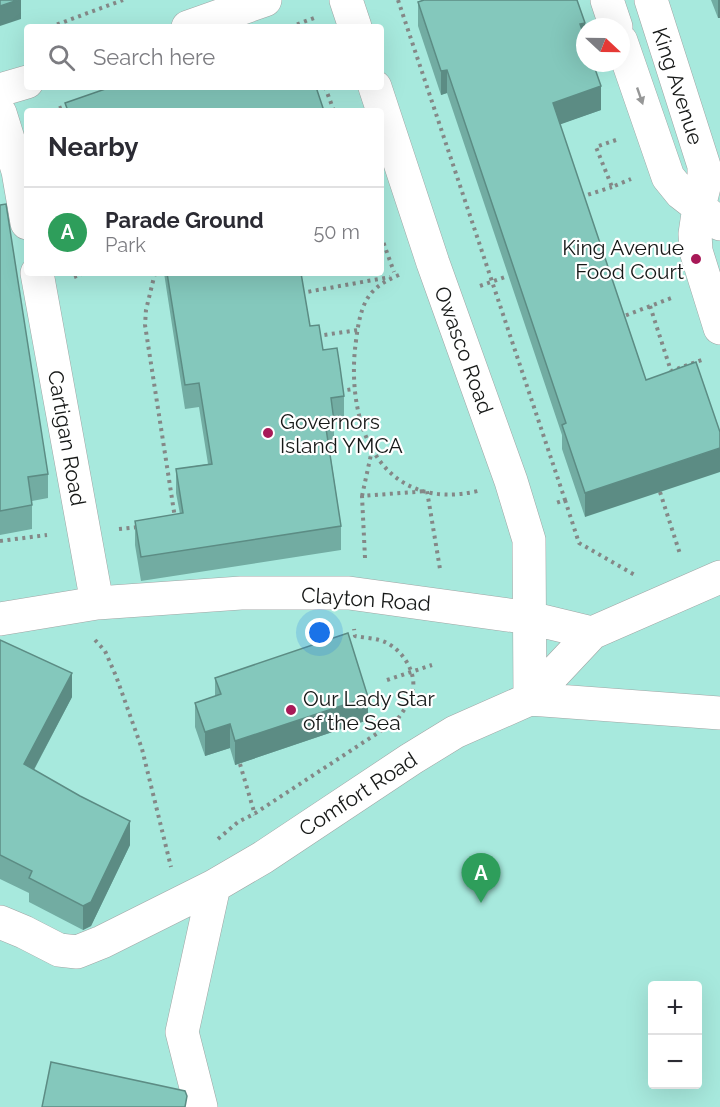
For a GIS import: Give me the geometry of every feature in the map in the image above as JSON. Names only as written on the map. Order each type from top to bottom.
[{"type":"street","points":[[197,24],[265,0]]},
{"type":"street","points":[[346,0],[354,24]]},
{"type":"street","name":"King Avenue","points":[[607,0],[613,18]]},
{"type":"street","name":"King Avenue","points":[[651,0],[704,166],[704,187],[709,215],[695,234],[696,251],[705,285],[715,343]]},
{"type":"street","name":"King Avenue","points":[[630,67],[668,177],[681,193],[709,215]]},
{"type":"street","points":[[0,90],[24,83]]},
{"type":"street","name":"Owasco Road","points":[[376,90],[382,108]]},
{"type":"street","points":[[0,113],[18,171],[24,205]]},
{"type":"street","name":"Owasco Road","points":[[384,114],[511,481],[529,540],[530,699]]},
{"type":"street","name":"Cartigan Road","points":[[39,276],[97,603]]},
{"type":"street","points":[[530,699],[592,633],[695,589]]},
{"type":"street","name":"Clayton Road","points":[[0,619],[97,603],[240,593],[357,594],[530,618],[592,633]]},
{"type":"street","name":"Comfort Road","points":[[0,922],[59,950],[77,951],[102,942],[214,886],[262,858],[454,732],[530,699],[720,713]]},
{"type":"street","points":[[201,1107],[182,1032],[214,886]]},
{"type":"path","points":[[55,24],[123,0]]},
{"type":"path","points":[[398,0],[579,543],[695,589]]},
{"type":"path","points":[[297,24],[317,17]]},
{"type":"path","points":[[326,90],[333,108]]},
{"type":"path","points":[[61,108],[73,104]]},
{"type":"path","points":[[577,199],[612,187]]},
{"type":"path","points":[[384,244],[396,276]]},
{"type":"path","points":[[301,293],[396,276],[434,263]]},
{"type":"path","points":[[154,276],[146,310],[145,325],[175,521]]},
{"type":"path","points":[[396,276],[379,285],[368,297],[358,330],[353,389],[359,418],[372,448],[388,472],[402,483],[427,491],[450,494],[470,493],[511,481]]},
{"type":"path","points":[[617,319],[705,285]]},
{"type":"path","points":[[650,306],[671,371],[715,343]]},
{"type":"path","points":[[314,337],[358,330]]},
{"type":"path","points":[[340,391],[353,389]]},
{"type":"path","points":[[215,842],[238,822],[396,722],[413,692],[409,665],[397,650],[385,642],[355,636],[362,496],[372,448]]},
{"type":"path","points":[[362,496],[427,491]]},
{"type":"path","points":[[427,491],[446,605]]},
{"type":"path","points":[[660,492],[695,589]]},
{"type":"path","points":[[521,514],[565,500]]},
{"type":"path","points":[[0,541],[141,526]]},
{"type":"path","points":[[62,609],[105,651],[116,676],[142,749],[174,879],[185,900]]},
{"type":"path","points":[[387,681],[432,665]]},
{"type":"path","points":[[240,764],[254,814],[262,858]]},
{"type":"green space","points":[[0,0],[720,0],[720,1107],[0,1107]]},
{"type":"building","points":[[0,0],[18,0],[0,6]]},
{"type":"building","points":[[424,0],[577,0],[583,18],[576,18],[576,72],[596,72],[601,86],[553,103],[646,380],[696,362],[720,432],[720,448],[585,493],[562,425],[566,423],[447,70],[441,71],[418,2]]},
{"type":"building","points":[[102,90],[317,90],[323,108],[67,108],[65,103]]},
{"type":"building","points":[[6,204],[48,474],[28,477],[32,505],[0,511],[0,205]]},
{"type":"building","name":"Governors Island YMCA","points":[[167,276],[302,276],[310,326],[319,325],[323,350],[337,348],[344,396],[331,398],[334,421],[325,422],[341,526],[141,557],[135,521],[183,513],[176,469],[212,464],[199,383],[185,385]]},
{"type":"building","points":[[348,633],[368,697],[235,741],[230,724],[205,732],[195,703],[221,694],[215,678]]},
{"type":"building","points":[[0,640],[72,673],[24,764],[130,821],[91,902],[83,906],[29,878],[32,871],[0,855]]},
{"type":"building","points":[[51,1062],[185,1091],[187,1096],[185,1107],[42,1107]]},
{"type":"place","name":"King Avenue Food Court","points":[[696,259]]},
{"type":"place","name":"Governors Island YMCA","points":[[268,433]]},
{"type":"place","name":"Our Lady Star of the Sea","points":[[291,710]]},
{"type":"place","name":"Parade Ground","points":[[481,903]]}]
